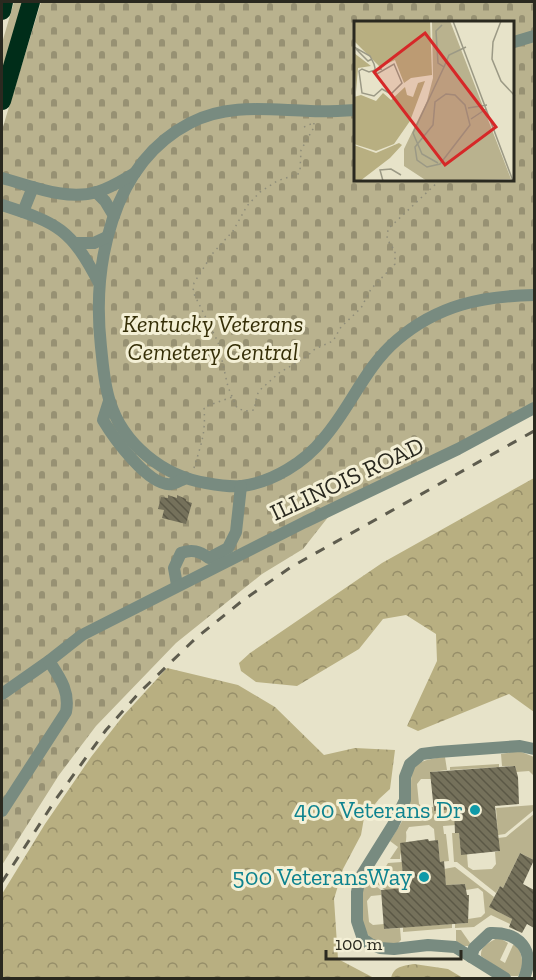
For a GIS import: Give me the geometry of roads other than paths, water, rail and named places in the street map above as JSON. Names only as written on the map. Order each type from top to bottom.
[{"type":"highway","points":[[2,11],[4,2]]},
{"type":"highway","points":[[2,101],[31,2]]},
{"type":"street","points":[[515,41],[534,36]]},
{"type":"street","points":[[354,110],[310,111],[257,108],[230,109],[209,115],[189,123],[166,139],[136,173],[114,216],[107,237],[99,284],[98,325],[109,401],[124,431],[138,448],[152,460],[190,480],[241,486],[265,480],[305,458],[324,439],[371,367],[397,340],[413,328],[450,308],[472,301],[498,296],[534,295]]},
{"type":"street","points":[[2,178],[66,195],[96,192],[136,173]]},
{"type":"street","points":[[23,212],[33,187]]},
{"type":"street","points":[[96,192],[114,216]]},
{"type":"street","points":[[2,205],[54,225],[84,254],[99,284]]},
{"type":"street","points":[[75,243],[94,243],[107,237]]},
{"type":"street","name":"ILLINOIS ROAD","points":[[2,694],[82,635],[177,585],[458,449],[534,408]]},
{"type":"street","points":[[177,585],[174,568],[181,553],[189,550],[199,551],[209,558],[228,548],[236,532],[241,486]]},
{"type":"street","points":[[2,811],[66,712],[68,700],[64,683],[49,661]]},
{"type":"street","points":[[505,978],[455,947],[428,945],[394,949],[380,948],[363,939],[357,921],[357,892],[360,878],[405,800],[405,777],[410,764],[422,754],[520,746],[534,749]]},
{"type":"street","points":[[471,957],[474,948],[490,933],[506,934],[524,944],[528,951],[527,972],[524,978]]},
{"type":"railway","points":[[2,882],[56,799],[106,730],[139,693],[196,638],[242,601],[291,567],[534,431]]},
{"type":"place","name":"400 Veterans Dr","points":[[475,810]]},
{"type":"place","name":"500 VeteransWay","points":[[424,877]]},
{"type":"park label","name":"Kentucky Veterans Cemetery Central","points":[[213,338]]}]
